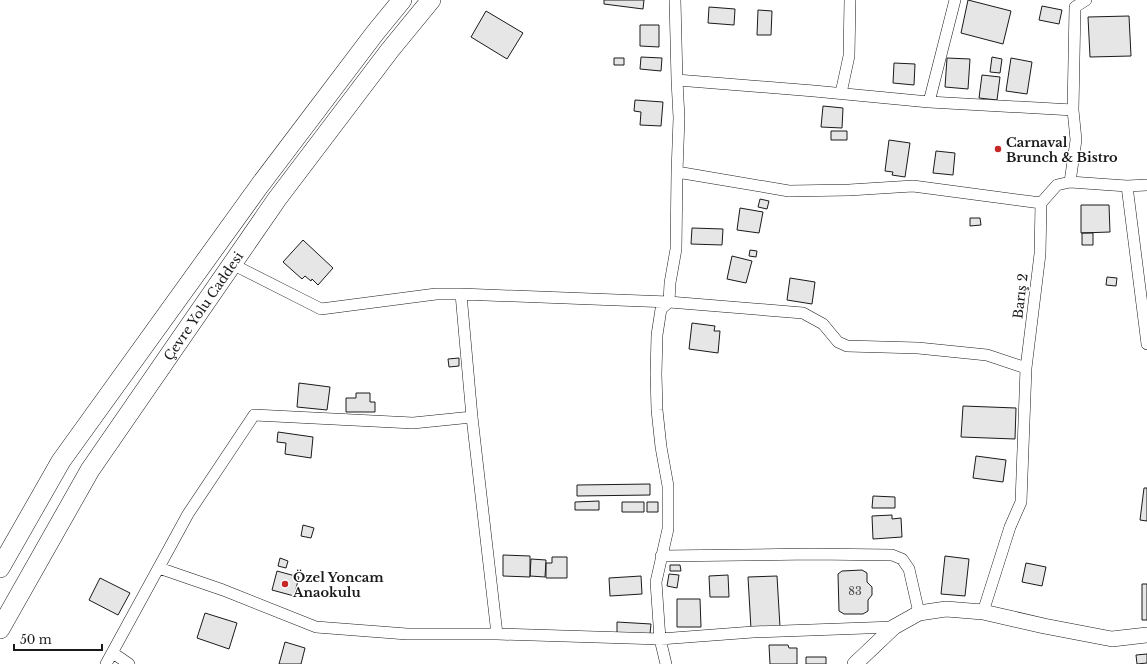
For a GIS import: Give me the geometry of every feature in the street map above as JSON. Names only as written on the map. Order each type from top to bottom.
[{"type":"highway","name":"Çevre Yolu Caddesi","points":[[0,568],[61,461],[265,179],[375,33],[402,0]]},
{"type":"highway","name":"Çevre Yolu Caddesi","points":[[0,629],[90,470],[277,199],[390,50],[432,0]]},
{"type":"street","points":[[666,664],[660,639],[656,582],[668,529],[668,486],[661,447],[657,410],[656,374],[657,335],[661,309],[669,302],[670,283],[676,249],[679,118],[676,0]]},
{"type":"street","points":[[841,93],[849,56],[850,0]]},
{"type":"street","points":[[929,102],[955,0]]},
{"type":"street","points":[[1070,182],[1076,140],[1073,110],[1075,7],[1081,1]]},
{"type":"street","points":[[677,80],[841,93],[929,102],[1073,110]]},
{"type":"street","points":[[677,172],[789,191],[848,190],[913,186],[1042,203],[1057,185],[1070,182],[1127,186],[1147,185]]},
{"type":"street","points":[[1127,186],[1147,344]]},
{"type":"street","name":"Barış 2","points":[[983,612],[1010,527],[1021,502],[1026,368],[1040,254],[1042,203]]},
{"type":"street","points":[[232,264],[321,309],[436,294],[461,294],[669,302],[803,313],[823,324],[838,342],[847,346],[918,348],[987,356],[1026,368]]},
{"type":"street","points":[[461,294],[472,416],[498,634]]},
{"type":"street","points":[[106,664],[188,514],[254,415],[413,423],[472,416]]},
{"type":"street","points":[[661,556],[812,554],[892,555],[902,559],[909,569],[919,613]]},
{"type":"street","points":[[159,568],[223,590],[316,627],[407,634],[498,634],[660,639],[753,632],[894,627]]},
{"type":"street","points":[[855,664],[894,627],[919,613],[946,609],[983,612],[1044,626],[1112,639],[1147,636]]},
{"type":"street","points":[[113,653],[129,664]]},
{"type":"building","points":[[604,0],[644,0],[643,9],[604,4]]},
{"type":"building","points":[[968,0],[1011,11],[1003,44],[961,33]]},
{"type":"building","points":[[1042,6],[1062,10],[1059,24],[1039,20]]},
{"type":"building","points":[[709,7],[735,9],[734,25],[708,23]]},
{"type":"building","points":[[758,10],[772,11],[771,35],[757,35]]},
{"type":"building","points":[[486,11],[523,33],[507,59],[471,37]]},
{"type":"building","points":[[1129,16],[1131,56],[1090,57],[1088,17]]},
{"type":"building","points":[[640,25],[659,25],[659,47],[640,46]]},
{"type":"building","points":[[641,57],[662,58],[661,71],[640,69]]},
{"type":"building","points":[[992,57],[1002,59],[1000,73],[990,72]]},
{"type":"building","points":[[614,58],[624,58],[624,65],[614,65]]},
{"type":"building","points":[[947,58],[970,59],[968,89],[945,87]]},
{"type":"building","points":[[1011,58],[1032,62],[1027,94],[1006,91]]},
{"type":"building","points":[[894,63],[915,64],[914,85],[893,83]]},
{"type":"building","points":[[982,75],[1000,77],[997,100],[979,98]]},
{"type":"building","points":[[635,100],[663,102],[661,126],[640,125],[641,112],[634,111]]},
{"type":"building","points":[[823,106],[843,108],[842,128],[821,127]]},
{"type":"building","points":[[831,131],[847,131],[847,140],[831,140]]},
{"type":"building","points":[[889,140],[910,143],[905,177],[892,175],[893,172],[885,171]]},
{"type":"building","points":[[936,151],[955,153],[953,175],[933,173]]},
{"type":"building","points":[[760,199],[769,201],[767,209],[758,207]]},
{"type":"building","points":[[1081,205],[1109,205],[1110,232],[1081,233]]},
{"type":"building","points":[[740,208],[763,212],[759,233],[737,230]]},
{"type":"building","points":[[970,218],[980,218],[981,225],[970,226]]},
{"type":"building","points":[[692,228],[723,229],[722,245],[691,244]]},
{"type":"building","points":[[1082,233],[1093,233],[1093,245],[1082,245]]},
{"type":"building","points":[[303,240],[333,268],[318,285],[312,279],[311,281],[305,276],[302,279],[283,262]]},
{"type":"building","points":[[750,250],[757,251],[756,257],[749,256]]},
{"type":"building","points":[[732,256],[752,261],[746,283],[727,279]]},
{"type":"building","points":[[1107,277],[1117,278],[1116,286],[1106,285]]},
{"type":"building","points":[[790,278],[815,282],[812,304],[787,300]]},
{"type":"building","points":[[692,323],[715,326],[714,331],[720,331],[718,353],[689,349]]},
{"type":"building","points":[[459,358],[459,366],[449,367],[448,359]]},
{"type":"building","points":[[299,383],[330,387],[327,410],[297,407]]},
{"type":"building","points":[[356,393],[370,393],[370,402],[375,402],[375,412],[346,412],[346,398],[356,398]]},
{"type":"building","points":[[963,406],[1016,408],[1015,439],[961,437]]},
{"type":"building","points":[[278,432],[313,437],[311,458],[285,454],[286,443],[277,442]]},
{"type":"building","points":[[976,456],[1006,460],[1003,482],[973,478]]},
{"type":"building","points":[[650,484],[650,495],[577,496],[577,485]]},
{"type":"building","points":[[1144,488],[1147,488],[1147,521],[1140,520]]},
{"type":"building","points":[[873,496],[895,497],[895,508],[872,508]]},
{"type":"building","points":[[599,501],[599,510],[575,510],[575,502]]},
{"type":"building","points":[[622,502],[644,502],[644,512],[622,512]]},
{"type":"building","points":[[647,502],[658,502],[658,512],[647,512]]},
{"type":"building","points":[[892,515],[892,519],[901,518],[902,537],[873,539],[872,516]]},
{"type":"building","points":[[303,525],[314,528],[311,538],[301,536]]},
{"type":"building","points":[[503,555],[530,556],[530,577],[503,576]]},
{"type":"building","points":[[945,556],[969,559],[965,596],[941,594]]},
{"type":"building","points":[[552,557],[567,557],[567,578],[546,578],[546,563],[552,563]]},
{"type":"building","points":[[280,558],[288,561],[286,568],[278,566]]},
{"type":"building","points":[[531,559],[546,560],[545,577],[530,576]]},
{"type":"building","points":[[1026,563],[1046,567],[1042,586],[1022,582]]},
{"type":"building","points":[[670,565],[680,565],[681,571],[670,571]]},
{"type":"building","points":[[862,570],[867,573],[867,582],[872,587],[872,595],[868,600],[868,611],[863,614],[844,614],[839,611],[838,574],[842,571]]},
{"type":"building","name":"Özel Yoncam Anaokulu","points":[[277,571],[299,577],[294,596],[272,590]]},
{"type":"building","points":[[669,574],[679,575],[677,588],[667,586]]},
{"type":"building","points":[[728,575],[729,597],[710,597],[709,576]]},
{"type":"building","points":[[641,576],[642,594],[610,596],[609,578]]},
{"type":"building","points":[[777,576],[780,627],[751,629],[748,577]]},
{"type":"building","points":[[100,578],[130,593],[118,615],[89,600]]},
{"type":"building","points":[[1142,584],[1147,584],[1147,620],[1142,620]]},
{"type":"building","points":[[677,599],[700,599],[701,627],[677,627]]},
{"type":"building","points":[[205,613],[237,623],[229,649],[197,638]]},
{"type":"building","points":[[617,622],[651,624],[650,634],[617,633]]},
{"type":"building","points":[[285,642],[305,648],[301,664],[279,664]]},
{"type":"building","points":[[769,645],[788,645],[789,648],[797,648],[797,664],[770,664]]},
{"type":"building","points":[[1147,654],[1147,663],[1137,664],[1136,655]]},
{"type":"building","points":[[806,657],[826,657],[826,664],[806,664]]},
{"type":"place","name":"Carnaval Brunch & Bistro","points":[[998,149]]},
{"type":"place","name":"Özel Yoncam Anaokulu","points":[[285,584]]}]
